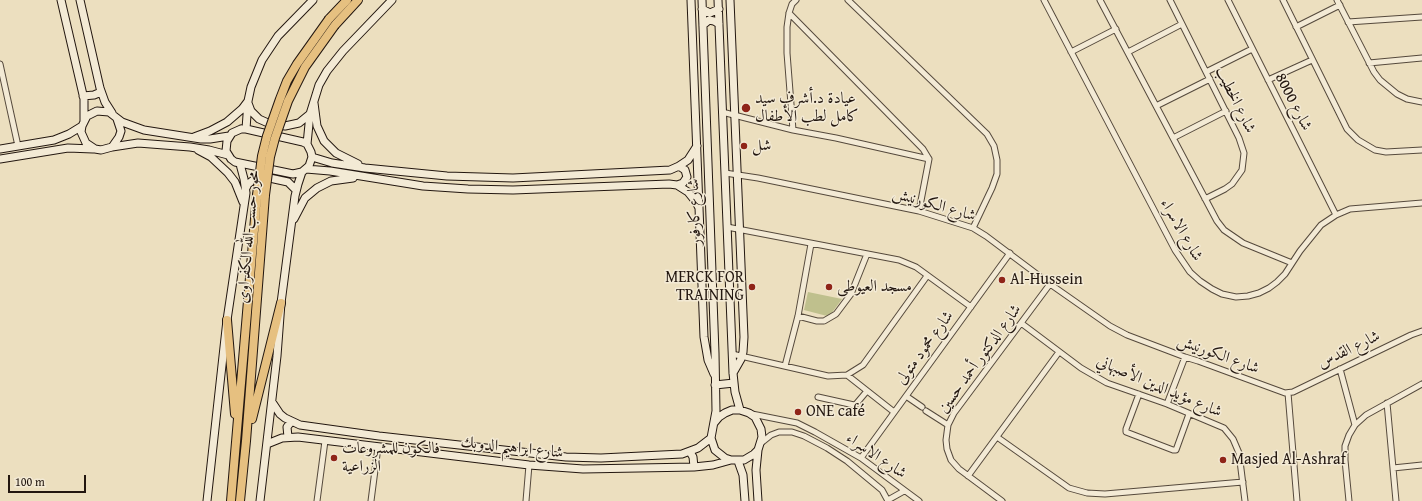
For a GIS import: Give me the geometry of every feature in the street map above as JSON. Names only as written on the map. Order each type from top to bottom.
[{"type":"main road","name":"محور حسب الله الكفراوى","points":[[240,501],[246,441],[260,195],[259,175],[267,136],[287,81],[297,64],[332,22],[347,0]]},
{"type":"main road","name":"محور حسب الله الكفراوى","points":[[332,22],[358,0]]},
{"type":"main road","name":"محور حسب الله الكفراوى","points":[[231,501],[260,195]]},
{"type":"main road","points":[[246,441],[281,303]]},
{"type":"main road","points":[[227,320],[236,439]]},
{"type":"street","points":[[61,0],[83,96],[83,138],[86,143],[95,149]]},
{"type":"street","points":[[80,0],[101,92],[105,102],[116,117],[121,131],[112,147]]},
{"type":"street","points":[[246,129],[248,101],[256,73],[269,48],[278,36],[313,0]]},
{"type":"street","points":[[260,501],[272,402],[281,303],[296,190],[304,171],[309,166],[312,157],[307,144],[310,114],[314,99],[327,71],[336,59],[392,0]]},
{"type":"street","points":[[691,0],[700,254],[705,345],[708,360],[715,375]]},
{"type":"street","name":"شارع كارفور","points":[[702,0],[716,405],[714,423]]},
{"type":"street","name":"شارع كارفور","points":[[718,0],[733,373],[740,410]]},
{"type":"street","points":[[730,0],[744,336],[742,356],[733,373]]},
{"type":"street","points":[[793,130],[786,27],[792,4],[796,0]]},
{"type":"street","points":[[848,0],[987,134],[994,146],[997,160],[997,174],[973,228]]},
{"type":"street","name":"شارع الاسراء","points":[[1044,0],[1175,250],[1190,272],[1200,281],[1222,294],[1236,297],[1248,296],[1259,293],[1277,282],[1285,274],[1300,251],[1321,226],[1336,215],[1350,209],[1422,203]]},
{"type":"street","points":[[1100,0],[1217,221],[1233,237],[1243,243],[1292,263]]},
{"type":"street","name":"شارع الخطيب","points":[[1170,0],[1243,145],[1244,162],[1240,174],[1232,184],[1205,199]]},
{"type":"street","name":"شارع 8000","points":[[1228,0],[1336,215]]},
{"type":"street","points":[[1283,0],[1347,130],[1358,140],[1375,150],[1386,152],[1422,150]]},
{"type":"street","points":[[1296,26],[1338,3],[1369,63],[1380,80],[1387,88],[1396,94],[1407,99],[1422,102]]},
{"type":"street","points":[[702,9],[710,13],[719,10]]},
{"type":"street","points":[[789,13],[923,149],[929,159],[919,211]]},
{"type":"street","points":[[1348,22],[1422,17]]},
{"type":"street","points":[[703,25],[709,20],[719,24]]},
{"type":"street","points":[[1128,52],[1182,24]]},
{"type":"street","points":[[1072,52],[1116,29]]},
{"type":"street","points":[[1206,72],[1252,49]]},
{"type":"street","points":[[1369,63],[1422,58]]},
{"type":"street","points":[[1268,80],[1312,60]]},
{"type":"street","points":[[0,64],[18,146]]},
{"type":"street","points":[[1156,106],[1210,79]]},
{"type":"street","points":[[694,101],[704,88]]},
{"type":"street","points":[[83,96],[90,96],[101,92]]},
{"type":"street","points":[[314,99],[317,126],[324,141],[336,153],[365,168]]},
{"type":"street","points":[[248,101],[251,111],[259,119],[279,125],[294,125],[303,121],[310,114]]},
{"type":"street","points":[[192,138],[228,122],[248,101]]},
{"type":"street","points":[[0,149],[54,140],[64,136],[83,124],[87,116],[97,111],[109,112],[133,127],[192,138],[210,139],[229,136],[236,130],[246,129],[299,140],[307,144]]},
{"type":"street","points":[[722,112],[793,130],[929,159]]},
{"type":"street","points":[[1173,138],[1226,112]]},
{"type":"street","points":[[64,136],[68,143],[68,148]]},
{"type":"street","points":[[229,136],[226,146],[228,155],[231,159],[240,164],[293,174],[304,171],[326,171],[423,186],[513,190],[665,183],[677,186],[688,192],[699,208]]},
{"type":"street","points":[[0,159],[68,148],[101,150],[138,143],[190,147],[228,155]]},
{"type":"street","points":[[312,157],[332,163],[365,168],[447,176],[491,178],[665,170],[679,166],[688,160],[697,146]]},
{"type":"street","points":[[190,147],[211,157],[228,173],[235,182],[244,204]]},
{"type":"street","points":[[208,501],[227,320],[246,188],[240,164]]},
{"type":"street","points":[[677,186],[683,183],[687,177],[685,170],[679,166]]},
{"type":"street","name":"شارع الكورنيش","points":[[725,173],[919,211],[973,228],[1110,326],[1142,342],[1281,392],[1288,393]]},
{"type":"street","points":[[246,188],[248,184],[256,178],[265,177],[288,182],[296,190]]},
{"type":"street","points":[[292,223],[306,198],[317,188],[331,181],[364,177]]},
{"type":"street","points":[[727,227],[899,260],[916,267],[971,307]]},
{"type":"street","points":[[785,366],[798,316],[811,244]]},
{"type":"street","points":[[700,254],[712,280]]},
{"type":"street","points":[[798,316],[817,321],[824,321],[836,314],[851,294],[866,254]]},
{"type":"street","name":"شارع محمود متولى","points":[[861,458],[1010,254]]},
{"type":"street","points":[[732,354],[828,376],[847,376],[863,365],[927,276]]},
{"type":"street","name":"شارع الدكتور أحمد حسين","points":[[1002,501],[959,469],[951,460],[947,449],[946,437],[948,425],[954,413],[1050,284]]},
{"type":"street","name":"شارع مؤيد الدين الأصبهاني","points":[[1021,323],[1059,352],[1107,383],[1167,404],[1224,428],[1237,446],[1245,501]]},
{"type":"street","name":"شارع القدس","points":[[1288,393],[1293,392],[1411,335],[1422,332]]},
{"type":"street","points":[[968,476],[1059,352]]},
{"type":"street","points":[[1167,404],[1184,357]]},
{"type":"street","points":[[1340,368],[1355,425]]},
{"type":"street","points":[[847,376],[894,412]]},
{"type":"street","points":[[715,385],[734,382]]},
{"type":"street","points":[[1349,501],[1345,460],[1345,446],[1349,434],[1355,425],[1366,415],[1422,384]]},
{"type":"street","points":[[818,397],[854,405],[867,391]]},
{"type":"street","points":[[1288,393],[1297,501]]},
{"type":"street","points":[[1139,394],[1126,432],[1176,450],[1190,414]]},
{"type":"street","points":[[906,396],[948,425]]},
{"type":"street","name":"شارع ابراهيم الدوبك","points":[[272,402],[280,414],[291,422],[300,425],[379,436],[560,457],[601,458],[678,454],[690,452],[711,438]]},
{"type":"street","points":[[1387,403],[1396,501]]},
{"type":"street","points":[[758,501],[756,473],[759,446],[762,437],[759,423],[749,413],[740,410],[732,410],[719,417],[711,430],[711,438],[715,450],[725,458],[735,460],[749,457],[759,446]]},
{"type":"street","name":"شارع الاسراء","points":[[749,413],[797,423],[815,432],[861,458],[919,501]]},
{"type":"street","points":[[288,437],[287,427],[291,422]]},
{"type":"street","name":"شارع الاسراء","points":[[759,446],[771,434],[779,432],[792,432],[804,436],[847,461],[882,490],[888,500]]},
{"type":"street","points":[[997,436],[1062,483],[1070,488],[1087,493],[1105,494],[1243,482]]},
{"type":"street","name":"شارع ابراهيم الدوبك","points":[[266,444],[288,437],[530,465],[583,469],[694,467],[713,465],[735,460]]},
{"type":"street","points":[[317,501],[325,441]]},
{"type":"street","points":[[371,501],[378,447]]},
{"type":"street","points":[[690,452],[694,461],[694,467]]},
{"type":"street","points":[[735,460],[743,475],[745,501]]},
{"type":"street","points":[[526,501],[530,465]]},
{"type":"street","points":[[1393,468],[1422,465]]},
{"type":"street","points":[[743,475],[750,470],[756,473]]},
{"type":"street","points":[[888,500],[904,491]]},
{"type":"green space","points":[[808,292],[842,299],[831,314],[827,316],[804,310]]},
{"type":"place","name":"عيادة د.أشرف سيد كامل لطب الأطفال","points":[[746,108]]},
{"type":"place","name":"شل","points":[[744,146]]},
{"type":"place","name":"Al-Hussein","points":[[1002,280]]},
{"type":"place","name":"MERCK FOR TRAINING","points":[[752,287]]},
{"type":"place","name":"مسجد العيوطى","points":[[829,287]]},
{"type":"place","name":"ONE café","points":[[798,412]]},
{"type":"place","name":"فالكون للمشروعات الزراعية","points":[[334,458]]},
{"type":"place","name":"Masjed Al-Ashraf","points":[[1223,460]]}]
